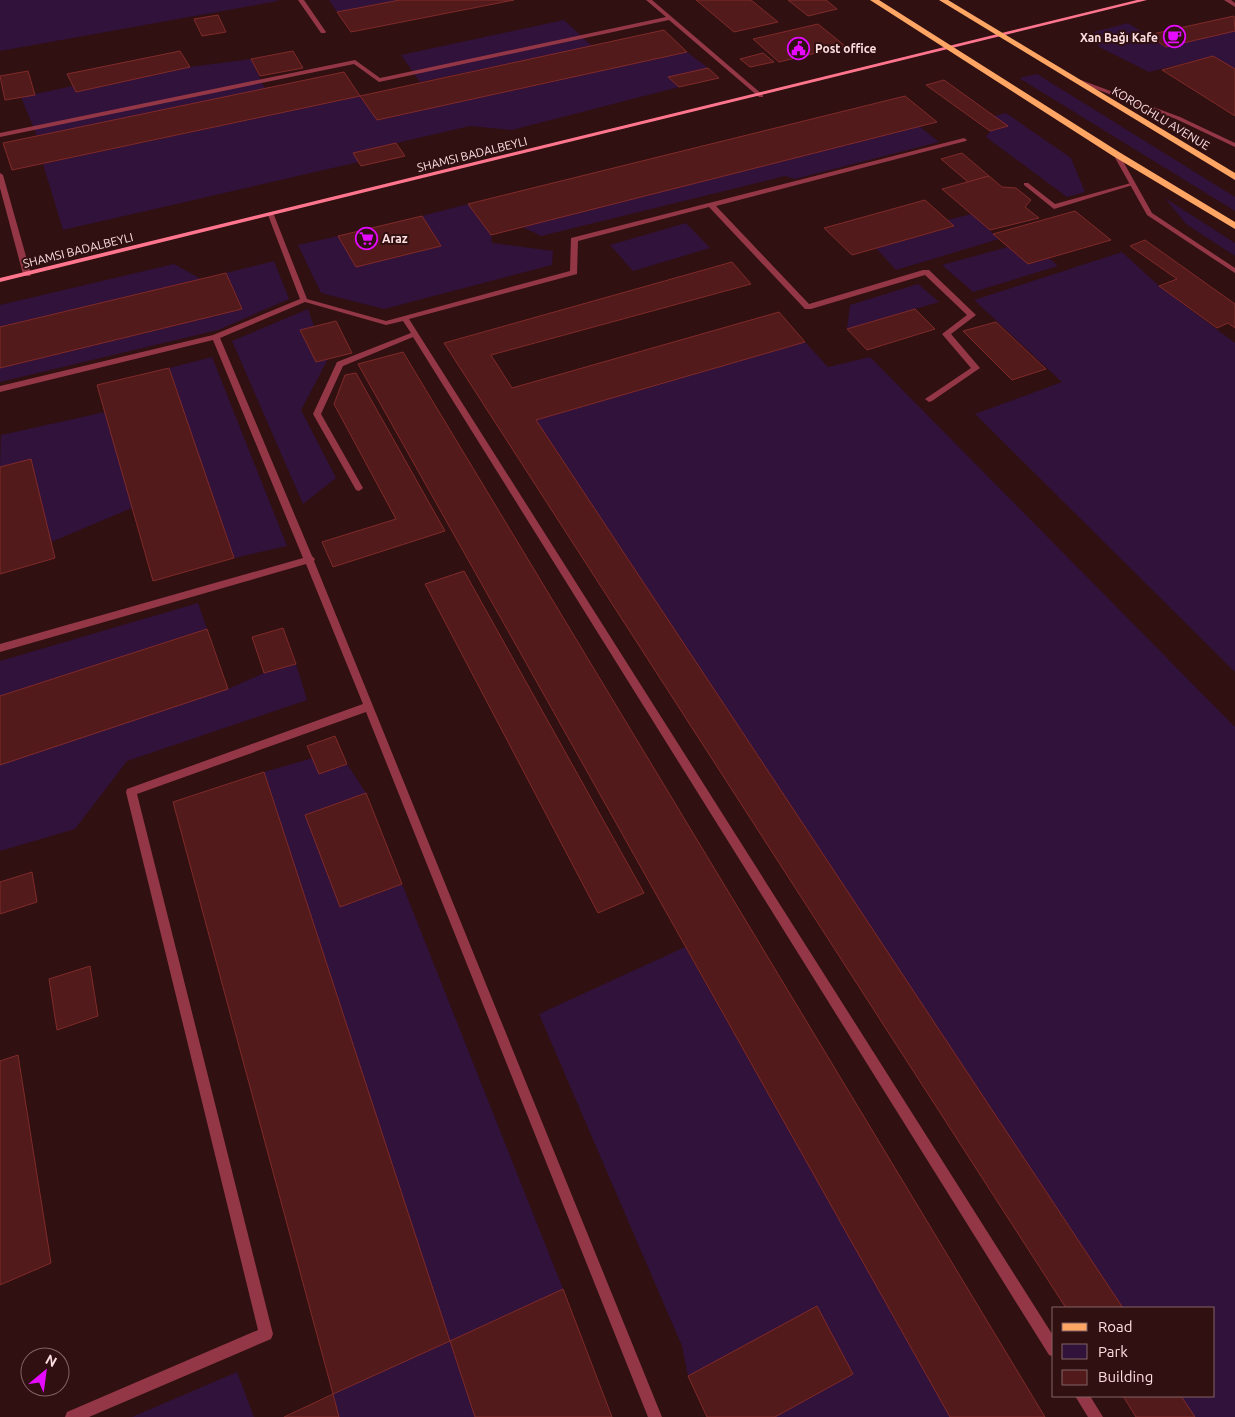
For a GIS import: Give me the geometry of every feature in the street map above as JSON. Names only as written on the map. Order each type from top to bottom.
[{"type":"main road","points":[[874,0],[1116,154],[1235,226]]},
{"type":"main road","name":"KOROGHLU AVENUE","points":[[943,0],[1235,177]]},
{"type":"street","points":[[302,0],[323,32]]},
{"type":"street","points":[[649,0],[761,96]]},
{"type":"street","name":"SHAMSI BADALBEYLI","points":[[0,280],[761,96],[998,34],[1144,0]]},
{"type":"street","points":[[1227,0],[1235,4]]},
{"type":"street","points":[[0,135],[355,62],[380,80],[670,18]]},
{"type":"street","points":[[1075,80],[1178,118],[1235,145]]},
{"type":"street","points":[[0,389],[216,337],[304,300],[386,323],[574,272],[574,240],[964,140]]},
{"type":"street","points":[[1116,154],[1149,214],[1235,271]]},
{"type":"street","points":[[0,175],[27,274]]},
{"type":"street","points":[[1026,184],[1054,207],[1133,184]]},
{"type":"street","points":[[710,204],[808,307],[926,272],[972,315],[946,334],[976,368],[929,399]]},
{"type":"street","points":[[271,215],[304,300]]},
{"type":"street","points":[[405,318],[1052,1347]]},
{"type":"street","points":[[359,488],[317,414],[340,364],[416,334]]},
{"type":"street","points":[[216,337],[310,559],[367,707],[656,1417]]},
{"type":"street","points":[[0,648],[310,559]]},
{"type":"street","points":[[72,1417],[266,1334],[131,792],[367,707]]},
{"type":"street","points":[[1083,1397],[1096,1417]]},
{"type":"green space","points":[[0,0],[277,0],[278,1],[0,51]]},
{"type":"green space","points":[[329,0],[400,0],[337,12]]},
{"type":"green space","points":[[564,20],[592,46],[420,82],[401,55]]},
{"type":"green space","points":[[1128,23],[1166,47],[1235,31],[1235,69],[1213,56],[1149,72],[1099,47],[1094,32]]},
{"type":"green space","points":[[687,52],[708,68],[668,77],[679,87],[512,130],[470,126],[353,153],[359,162],[63,230],[43,164],[360,96],[378,120]]},
{"type":"green space","points":[[251,59],[265,89],[37,136],[21,97],[73,86],[76,92],[190,67]]},
{"type":"green space","points":[[1037,74],[1235,197],[1235,211],[1019,78]]},
{"type":"green space","points":[[1006,113],[1071,158],[1085,192],[1067,197],[986,137],[990,131],[1008,126],[994,116]]},
{"type":"green space","points":[[919,126],[939,142],[795,179],[785,176],[541,236],[523,227]]},
{"type":"green space","points":[[1165,198],[1235,243],[1235,256],[1186,224]]},
{"type":"green space","points":[[468,204],[491,235],[492,243],[553,251],[552,265],[384,309],[321,293],[298,245],[338,236],[356,267],[441,246],[422,216]]},
{"type":"green space","points":[[972,214],[999,239],[896,270],[876,248],[954,227],[947,220]]},
{"type":"green space","points":[[686,223],[710,248],[633,271],[610,245]]},
{"type":"green space","points":[[1008,247],[1028,264],[1049,258],[1058,266],[973,292],[942,265]]},
{"type":"green space","points":[[1122,252],[1159,286],[1235,343],[1235,672],[975,414],[1062,382],[974,300]]},
{"type":"green space","points":[[274,261],[289,299],[218,330],[0,382],[0,368],[242,309],[226,273]]},
{"type":"green space","points":[[174,264],[201,279],[0,327],[0,305]]},
{"type":"green space","points":[[918,284],[939,302],[847,329],[850,305]]},
{"type":"green space","points":[[308,309],[314,327],[300,331],[316,362],[328,359],[301,410],[336,478],[303,504],[232,341]]},
{"type":"green space","points":[[805,342],[828,367],[870,357],[1235,727],[1235,1417],[1195,1417],[1182,1397],[1215,1397],[1215,1307],[1122,1307],[536,420]]},
{"type":"green space","points":[[212,357],[287,546],[234,558],[169,368]]},
{"type":"green space","points":[[105,412],[132,508],[51,542],[31,459],[0,467],[1,435]]},
{"type":"green space","points":[[198,603],[207,629],[0,696],[0,661]]},
{"type":"green space","points":[[296,664],[307,700],[127,761],[75,829],[0,851],[0,765],[228,689],[264,673]]},
{"type":"green space","points":[[313,758],[319,774],[347,764],[366,793],[306,815],[340,907],[402,884],[563,1289],[450,1341],[264,772]]},
{"type":"green space","points":[[685,947],[950,1417],[775,1417],[853,1374],[817,1307],[688,1376],[682,1346],[539,1014]]},
{"type":"green space","points":[[450,1341],[475,1417],[339,1417],[333,1394]]},
{"type":"green space","points":[[237,1372],[254,1417],[132,1417]]},
{"type":"building","points":[[400,0],[514,0],[351,32],[337,12]]},
{"type":"building","points":[[696,0],[751,0],[778,22],[734,32]]},
{"type":"building","points":[[788,0],[826,0],[837,9],[808,16]]},
{"type":"building","points":[[218,15],[226,32],[202,36],[194,19]]},
{"type":"building","points":[[1234,16],[1235,31],[1166,47],[1148,35]]},
{"type":"building","points":[[818,24],[845,46],[779,62],[753,39]]},
{"type":"building","points":[[664,30],[687,52],[377,120],[360,96]]},
{"type":"building","points":[[180,51],[190,67],[76,92],[67,74]]},
{"type":"building","points":[[293,51],[303,68],[260,76],[251,59]]},
{"type":"building","points":[[763,53],[774,62],[750,67],[740,59]]},
{"type":"building","points":[[1213,56],[1235,69],[1235,116],[1162,70]]},
{"type":"building","points":[[708,68],[719,78],[679,87],[668,77]]},
{"type":"building","points":[[28,71],[35,95],[5,100],[0,76]]},
{"type":"building","points":[[344,72],[360,96],[12,170],[3,143]]},
{"type":"building","points":[[944,80],[1008,126],[990,131],[926,85]]},
{"type":"building","points":[[905,96],[937,122],[491,235],[468,204]]},
{"type":"building","points":[[396,143],[405,156],[361,166],[353,153]]},
{"type":"building","points":[[962,153],[989,176],[968,182],[941,159]]},
{"type":"building","points":[[989,176],[1002,187],[1016,188],[1031,200],[1025,207],[1039,218],[990,230],[942,189]]},
{"type":"building","points":[[925,200],[954,226],[852,255],[824,228]]},
{"type":"building","points":[[1075,211],[1111,240],[1028,264],[993,234]]},
{"type":"building","points":[[422,216],[441,246],[356,267],[338,236]]},
{"type":"building","points":[[1145,240],[1235,304],[1235,328],[1228,323],[1217,328],[1159,286],[1177,279],[1130,246]]},
{"type":"building","points":[[732,262],[751,284],[491,355],[512,388],[779,312],[805,342],[536,420],[1122,1307],[1065,1307],[444,343]]},
{"type":"building","points":[[226,273],[242,309],[0,368],[0,327]]},
{"type":"building","points":[[915,309],[935,329],[867,350],[847,329]]},
{"type":"building","points":[[336,321],[352,353],[316,362],[300,330]]},
{"type":"building","points":[[996,322],[1046,369],[1012,380],[963,331]]},
{"type":"building","points":[[403,352],[1045,1417],[950,1417],[358,364]]},
{"type":"building","points":[[169,368],[234,558],[153,581],[97,385]]},
{"type":"building","points":[[356,373],[445,531],[333,567],[322,542],[396,519],[334,404],[345,375]]},
{"type":"building","points":[[31,459],[55,558],[0,574],[0,467]]},
{"type":"building","points":[[464,571],[644,893],[598,913],[425,584]]},
{"type":"building","points":[[283,628],[296,664],[264,673],[252,637]]},
{"type":"building","points":[[207,629],[228,689],[0,765],[0,696]]},
{"type":"building","points":[[335,736],[347,764],[319,774],[307,746]]},
{"type":"building","points":[[264,772],[450,1341],[333,1394],[173,802]]},
{"type":"building","points":[[366,793],[402,884],[340,907],[305,815]]},
{"type":"building","points":[[32,872],[37,902],[0,914],[0,882]]},
{"type":"building","points":[[90,966],[98,1016],[57,1030],[49,979]]},
{"type":"building","points":[[18,1055],[51,1263],[0,1285],[0,1061]]},
{"type":"building","points":[[563,1289],[612,1417],[475,1417],[450,1341]]},
{"type":"building","points":[[817,1306],[853,1374],[775,1417],[707,1417],[688,1376]]},
{"type":"building","points":[[333,1394],[339,1417],[284,1417]]},
{"type":"building","points":[[1124,1397],[1182,1397],[1195,1417],[1136,1417]]},
{"type":"place","name":"Xan Bağı Kafe","points":[[1174,37]]},
{"type":"place","name":"Post office","points":[[799,48]]},
{"type":"place","name":"Araz","points":[[366,238]]}]
